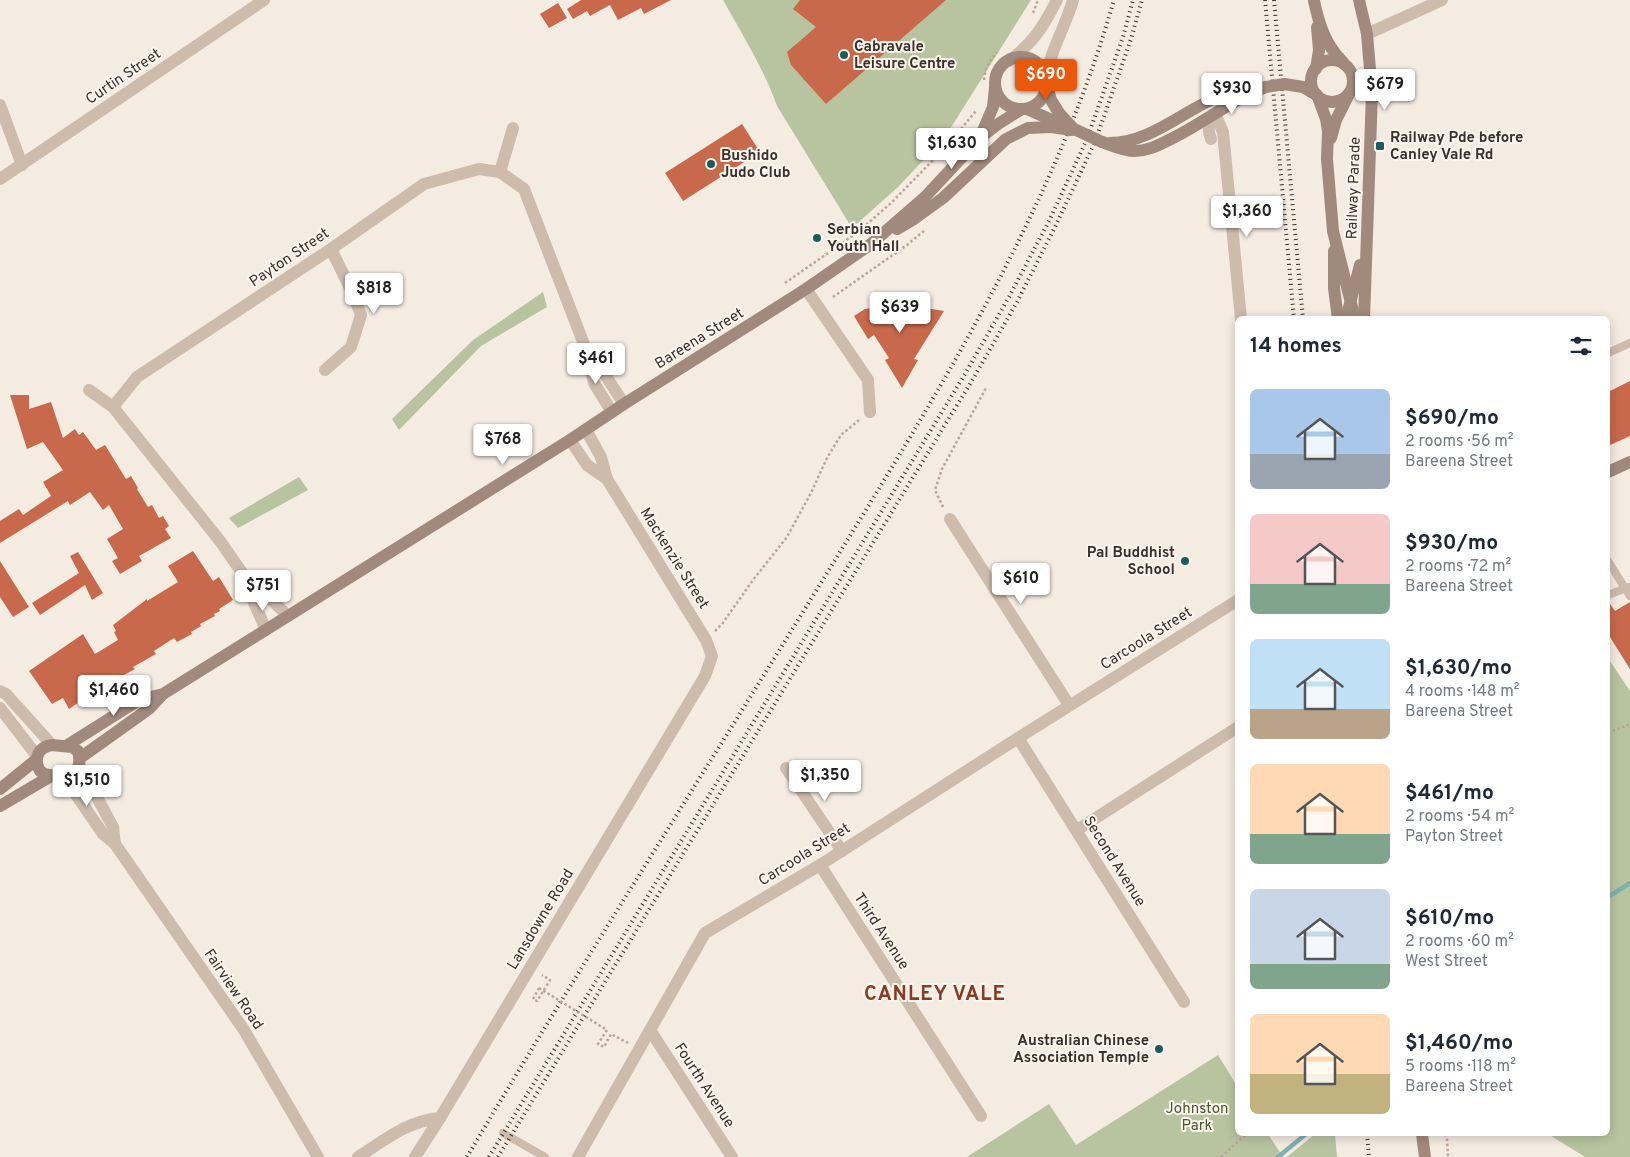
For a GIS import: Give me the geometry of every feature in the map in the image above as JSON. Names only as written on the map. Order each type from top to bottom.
[{"type":"main road","points":[[1314,0],[1327,40],[1352,76],[1352,86],[1336,120],[1328,147]]},
{"type":"main road","points":[[1314,0],[1319,50],[1312,84],[1328,125],[1328,170],[1333,231],[1354,316]]},
{"type":"main road","name":"Railway Parade","points":[[1359,0],[1367,34],[1372,93],[1364,316]]},
{"type":"main road","points":[[1055,120],[1043,69],[1035,62],[1019,58],[1004,64],[989,85],[996,90],[1001,100],[1010,107],[1024,109],[1071,126],[1076,131],[1120,149],[1140,151],[1152,148],[1188,130],[1266,86]]},
{"type":"main road","points":[[1102,142],[1112,143],[1129,140],[1147,134],[1219,96],[1297,81],[1325,62],[1339,62],[1348,68]]},
{"type":"main road","points":[[1024,109],[1041,100],[1046,91],[1047,82]]},
{"type":"main road","points":[[1284,84],[1303,87],[1324,100],[1334,102],[1344,98],[1350,91]]},
{"type":"main road","name":"Bareena Street","points":[[80,761],[150,708],[163,694],[586,430],[806,289],[861,251],[925,197],[976,141],[984,129],[993,107],[989,85]]},
{"type":"main road","name":"Bareena Street","points":[[976,141],[998,124],[1024,109]]},
{"type":"main road","points":[[1173,120],[1183,120],[1206,112],[1213,112],[1215,114]]},
{"type":"main road","points":[[861,251],[932,206],[1006,139],[1028,128],[1055,120]]},
{"type":"main road","points":[[1347,316],[1358,276],[1367,226]]},
{"type":"main road","name":"Railway Parade","points":[[1333,231],[1334,288],[1338,316]]},
{"type":"main road","points":[[1610,471],[1630,462]]},
{"type":"main road","name":"Bareena Street","points":[[66,746],[139,700],[163,694]]},
{"type":"main road","points":[[0,789],[37,758],[43,748],[66,746],[78,751],[80,761],[77,770],[73,774],[64,777],[58,775],[51,776],[0,806]]},
{"type":"main road","points":[[37,758],[40,771],[51,776]]},
{"type":"main road","points":[[1422,1136],[1425,1157]]},
{"type":"street","name":"Curtin Street","points":[[0,179],[264,0]]},
{"type":"street","points":[[1009,61],[1035,37],[1057,0]]},
{"type":"street","points":[[1047,82],[1050,61],[1073,0]]},
{"type":"street","points":[[1367,34],[1442,0]]},
{"type":"street","points":[[1211,139],[1208,131],[1209,124],[1215,114],[1240,91]]},
{"type":"street","points":[[0,105],[22,164]]},
{"type":"street","points":[[1215,114],[1223,132],[1241,316]]},
{"type":"street","points":[[513,128],[500,172],[524,189],[587,352],[594,383],[612,412]]},
{"type":"street","points":[[1188,130],[1200,131],[1219,145],[1226,160]]},
{"type":"street","name":"Payton Street","points":[[113,407],[138,377],[331,249],[424,184],[479,169],[500,172]]},
{"type":"street","points":[[326,370],[351,348],[361,315],[354,294],[331,249]]},
{"type":"street","points":[[806,289],[868,380],[870,412]]},
{"type":"street","points":[[587,352],[604,373],[624,404]]},
{"type":"street","points":[[90,390],[113,407],[220,541],[252,587],[262,591],[288,616]]},
{"type":"street","name":"Mackenzie Street","points":[[586,430],[601,457],[607,479],[706,640],[712,656]]},
{"type":"street","name":"Mackenzie Street","points":[[570,440],[587,465],[607,479]]},
{"type":"street","points":[[950,519],[1070,705]]},
{"type":"street","points":[[252,587],[252,598],[266,630]]},
{"type":"street","name":"Carcoola Street","points":[[578,1157],[705,933],[842,851],[1235,602]]},
{"type":"street","name":"Lansdowne Road","points":[[415,1157],[705,676],[712,656]]},
{"type":"street","points":[[0,692],[6,694],[52,746]]},
{"type":"street","points":[[0,708],[37,758]]},
{"type":"street","points":[[1077,830],[1235,729]]},
{"type":"street","name":"Second Avenue","points":[[1018,738],[1184,1002]]},
{"type":"street","name":"Fairview Road","points":[[80,761],[113,827],[115,844]]},
{"type":"street","points":[[786,768],[842,851]]},
{"type":"street","name":"Fairview Road","points":[[64,777],[103,834],[115,844],[244,1030],[318,1157]]},
{"type":"street","name":"Third Avenue","points":[[820,864],[981,1116]]},
{"type":"street","name":"Fourth Avenue","points":[[650,1030],[732,1157]]},
{"type":"street","points":[[358,1157],[409,1125],[424,1120],[440,1118]]},
{"type":"lane","points":[[1610,352],[1630,343]]},
{"type":"lane","points":[[1610,564],[1628,587],[1630,596]]},
{"type":"lane","points":[[1610,594],[1628,587]]},
{"type":"lane","points":[[503,1133],[545,1157]]},
{"type":"path","points":[[1032,17],[1038,0]]},
{"type":"path","points":[[989,85],[984,72],[988,63],[1003,48]]},
{"type":"path","points":[[785,283],[858,232],[878,215],[926,168],[978,109]]},
{"type":"path","points":[[833,297],[842,290]]},
{"type":"path","points":[[950,519],[935,490],[942,469],[986,388]]},
{"type":"path","points":[[706,640],[722,624],[753,580],[787,537],[811,493],[827,458],[841,435],[870,412]]},
{"type":"path","points":[[1610,733],[1630,724]]},
{"type":"path","points":[[530,968],[550,980],[537,1001],[532,998],[538,988],[607,1030],[598,1044],[604,1048],[611,1034],[639,1050]]},
{"type":"path","points":[[1221,1157],[1246,1136]]},
{"type":"path","points":[[1446,1136],[1448,1157]]},
{"type":"green space","points":[[723,0],[1031,0],[945,137],[898,187],[852,228],[777,106],[759,65]]},
{"type":"green space","points":[[543,292],[547,307],[481,346],[399,430],[392,419],[473,340]]},
{"type":"green space","points":[[299,477],[308,490],[238,528],[229,518]]},
{"type":"green space","points":[[1610,661],[1630,691],[1630,1157],[1585,1157],[1551,1136],[1610,1136]]},
{"type":"green space","name":"Johnston Park","points":[[1218,1055],[1235,1083],[1235,1136],[1269,1136],[1283,1157],[967,1157],[1049,1104],[1076,1145]]},
{"type":"green space","points":[[1313,1136],[1335,1136],[1337,1157],[1287,1157]]},
{"type":"building","points":[[581,0],[671,0],[644,14],[641,8],[618,20],[610,5],[590,16],[587,11],[573,19],[567,9]]},
{"type":"building","name":"Cabravale Leisure Centre","points":[[800,0],[946,0],[826,104],[791,65],[787,52],[816,27],[793,9]]},
{"type":"building","points":[[558,3],[567,18],[549,28],[540,14]]},
{"type":"building","name":"Bushido Judo Club","points":[[742,124],[760,152],[683,201],[665,173]]},
{"type":"building","points":[[902,304],[944,311],[914,359],[918,360],[902,388],[885,360],[889,358],[874,335],[868,339],[854,316],[865,309]]},
{"type":"building","points":[[1630,381],[1630,436],[1610,445],[1610,391]]},
{"type":"building","points":[[10,395],[29,395],[29,409],[51,402],[63,438],[75,429],[79,435],[83,432],[96,450],[105,445],[126,479],[131,476],[148,507],[152,505],[159,518],[163,516],[169,526],[165,529],[171,538],[139,556],[142,561],[120,574],[112,561],[118,558],[107,539],[123,529],[109,505],[103,510],[90,492],[70,505],[68,501],[0,543],[0,521],[19,509],[23,515],[51,496],[43,482],[63,470],[43,442],[27,449]]},
{"type":"building","points":[[193,551],[213,581],[219,577],[233,600],[219,609],[220,611],[214,614],[215,616],[200,624],[201,626],[191,632],[192,634],[177,642],[174,638],[154,651],[156,654],[133,667],[135,669],[100,688],[69,709],[63,698],[52,704],[29,671],[83,634],[95,654],[118,640],[113,625],[147,599],[147,601],[178,582],[168,566]]},
{"type":"building","points":[[78,552],[103,593],[92,600],[85,585],[40,615],[32,603],[79,573],[70,556]]},
{"type":"building","points":[[0,561],[29,607],[13,617],[0,597]]},
{"type":"building","points":[[1630,602],[1630,669],[1610,637],[1610,604],[1615,611]]},
{"type":"waterway","points":[[1610,896],[1630,883]]},
{"type":"waterway","points":[[1278,1157],[1304,1136]]},
{"type":"railway","points":[[467,1157],[876,493],[956,358],[994,289],[1029,219],[1061,148],[1090,75],[1114,0]]},
{"type":"railway","points":[[489,1157],[965,374],[1009,297],[1050,219],[1087,139],[1123,37],[1133,0]]},
{"type":"railway","points":[[498,1157],[973,379],[1017,302],[1095,142],[1131,39],[1142,0]]},
{"type":"railway","points":[[1265,0],[1294,316]]},
{"type":"railway","points":[[1274,0],[1303,316]]},
{"type":"railway","points":[[1367,1136],[1369,1157]]},
{"type":"place","name":"Cabravale Leisure Centre","points":[[844,55]]},
{"type":"place","name":"Railway Pde before Canley Vale Rd","points":[[1380,146]]},
{"type":"place","name":"Bushido Judo Club","points":[[711,164]]},
{"type":"place","name":"Serbian Youth Hall","points":[[817,238]]},
{"type":"place","name":"Pal Buddhist School","points":[[1185,561]]},
{"type":"place","name":"Australian Chinese Association Temple","points":[[1159,1049]]},
{"type":"district","name":"CANLEY VALE","points":[[935,993]]}]
